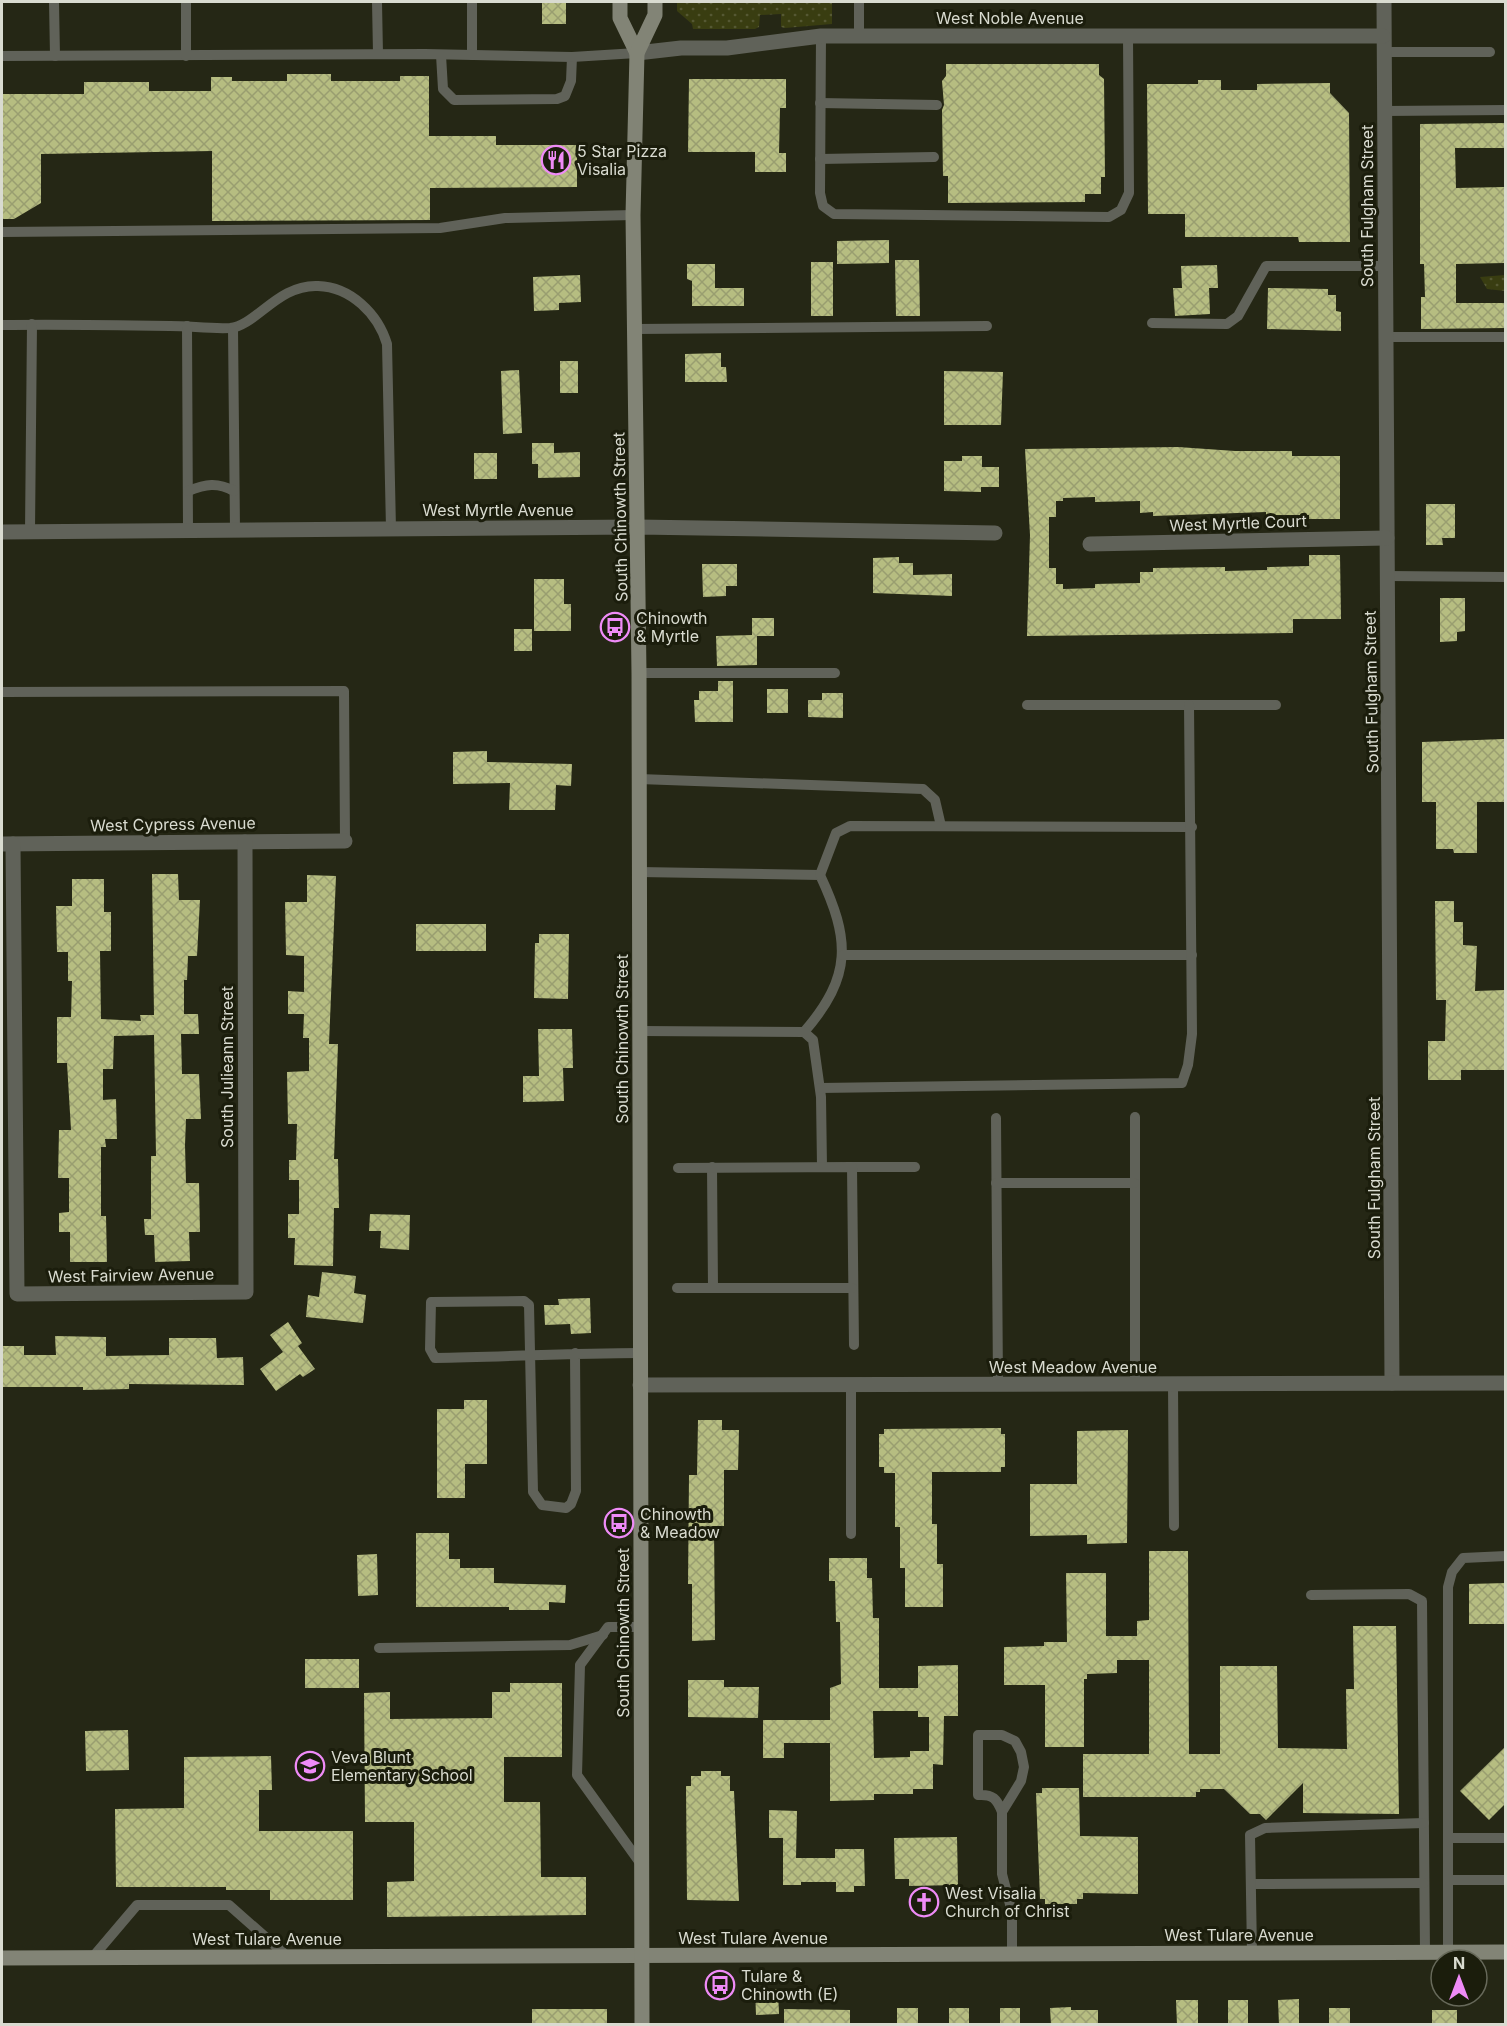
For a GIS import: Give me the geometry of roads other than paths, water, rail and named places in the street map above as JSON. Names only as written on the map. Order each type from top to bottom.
[{"type":"street","name":"South Chinowth Street","points":[[620,2],[620,18],[637,53]]},
{"type":"street","name":"South Chinowth Street","points":[[642,2025],[639,673],[633,215],[637,53],[654,15],[655,2]]},
{"type":"street","name":"South Fulgham Street","points":[[1384,2],[1392,1383]]},
{"type":"street","name":"West Noble Avenue","points":[[637,53],[681,48],[727,48],[820,36],[1383,36]]},
{"type":"street","name":"West Myrtle Avenue","points":[[2,532],[638,527],[995,533]]},
{"type":"street","name":"West Myrtle Court","points":[[1090,544],[1387,538]]},
{"type":"street","name":"West Cypress Avenue","points":[[7,844],[345,841]]},
{"type":"street","name":"South Julieann Street","points":[[245,842],[246,1292]]},
{"type":"street","name":"West Fairview Avenue","points":[[7,844],[17,1294],[246,1292]]},
{"type":"street","name":"West Meadow Avenue","points":[[640,1385],[1506,1383]]},
{"type":"street","name":"West Tulare Avenue","points":[[2,1958],[1429,1952]]},
{"type":"street","name":"West Tulare Avenue","points":[[1489,1952],[1506,1952]]},
{"type":"lane","points":[[54,2],[55,56]]},
{"type":"lane","points":[[186,2],[186,56]]},
{"type":"lane","points":[[377,2],[378,54]]},
{"type":"lane","points":[[472,2],[472,55]]},
{"type":"lane","points":[[859,2],[859,36]]},
{"type":"lane","points":[[820,36],[820,194],[823,206],[834,214],[1108,217],[1121,210],[1129,192],[1128,36]]},
{"type":"lane","points":[[1384,52],[1490,52]]},
{"type":"lane","points":[[2,56],[378,54],[572,57],[637,53]]},
{"type":"lane","points":[[441,55],[443,89],[454,100],[557,99],[565,96],[570,88],[572,57]]},
{"type":"lane","points":[[820,104],[937,105]]},
{"type":"lane","points":[[1384,111],[1506,110]]},
{"type":"lane","points":[[820,159],[934,157]]},
{"type":"lane","points":[[2,232],[428,228],[505,218],[633,215]]},
{"type":"lane","points":[[1152,323],[1227,324],[1238,316],[1266,266],[1385,266]]},
{"type":"lane","points":[[2,325],[233,328],[277,298],[301,287],[320,286],[342,291],[371,311],[381,325],[387,344],[392,529]]},
{"type":"lane","points":[[30,531],[32,324]]},
{"type":"lane","points":[[187,326],[188,530]]},
{"type":"lane","points":[[635,329],[987,326]]},
{"type":"lane","points":[[233,328],[235,530]]},
{"type":"lane","points":[[1386,337],[1506,336]]},
{"type":"lane","points":[[188,491],[205,484],[216,484],[234,491]]},
{"type":"lane","points":[[1388,576],[1506,577]]},
{"type":"lane","points":[[639,673],[835,673]]},
{"type":"lane","points":[[2,692],[344,691],[345,841]]},
{"type":"lane","points":[[1026,705],[1276,705]]},
{"type":"lane","points":[[820,1088],[1182,1083],[1188,1065],[1191,1034],[1189,705]]},
{"type":"lane","points":[[639,779],[923,789],[935,800],[941,826]]},
{"type":"lane","points":[[804,1032],[822,1011],[843,962],[843,942],[833,903],[819,875],[836,833],[850,826],[1191,828]]},
{"type":"lane","points":[[639,872],[819,875]]},
{"type":"lane","points":[[843,955],[1192,955]]},
{"type":"lane","points":[[640,1031],[804,1032],[813,1040],[820,1088],[822,1167]]},
{"type":"lane","points":[[1135,1117],[1136,1384]]},
{"type":"lane","points":[[996,1118],[998,1385]]},
{"type":"lane","points":[[712,1167],[713,1287]]},
{"type":"lane","points":[[852,1167],[854,1345]]},
{"type":"lane","points":[[678,1168],[915,1167]]},
{"type":"lane","points":[[996,1183],[1134,1183]]},
{"type":"lane","points":[[677,1287],[852,1287]]},
{"type":"lane","points":[[575,1353],[576,1491],[571,1504],[566,1508],[542,1505],[532,1492],[531,1357],[529,1305],[524,1301],[431,1302],[430,1349],[435,1358],[531,1357],[575,1353],[640,1353]]},
{"type":"lane","points":[[1173,1384],[1174,1526]]},
{"type":"lane","points":[[850,1386],[851,1534]]},
{"type":"lane","points":[[1448,1948],[1448,1587],[1452,1572],[1463,1558],[1506,1556]]},
{"type":"lane","points":[[1311,1595],[1409,1594],[1422,1601],[1425,1952]]},
{"type":"lane","points":[[641,1627],[608,1627],[580,1665],[577,1775],[641,1864]]},
{"type":"lane","points":[[379,1648],[570,1645],[603,1635]]},
{"type":"lane","points":[[1002,1812],[1021,1781],[1024,1767],[1021,1752],[1015,1741],[1002,1735],[978,1735],[978,1795],[989,1794],[998,1800],[1002,1812],[1002,1874],[1012,1912],[1012,1954]]},
{"type":"lane","points":[[1252,1953],[1250,1835],[1256,1830],[1424,1823]]},
{"type":"lane","points":[[1448,1838],[1506,1838]]},
{"type":"lane","points":[[1448,1880],[1506,1880]]},
{"type":"lane","points":[[1251,1884],[1425,1883]]},
{"type":"lane","points":[[92,1958],[137,1905],[229,1905],[288,1957]]},
{"type":"place","name":"5 Star Pizza Visalia","points":[[556,160]]},
{"type":"place","name":"Chinowth & Myrtle","points":[[615,627]]},
{"type":"place","name":"Chinowth & Meadow","points":[[619,1523]]},
{"type":"place","name":"Veva Blunt Elementary School","points":[[310,1766]]},
{"type":"place","name":"West Visalia Church of Christ","points":[[924,1902]]},
{"type":"place","name":"Tulare & Chinowth (E)","points":[[720,1985]]}]
